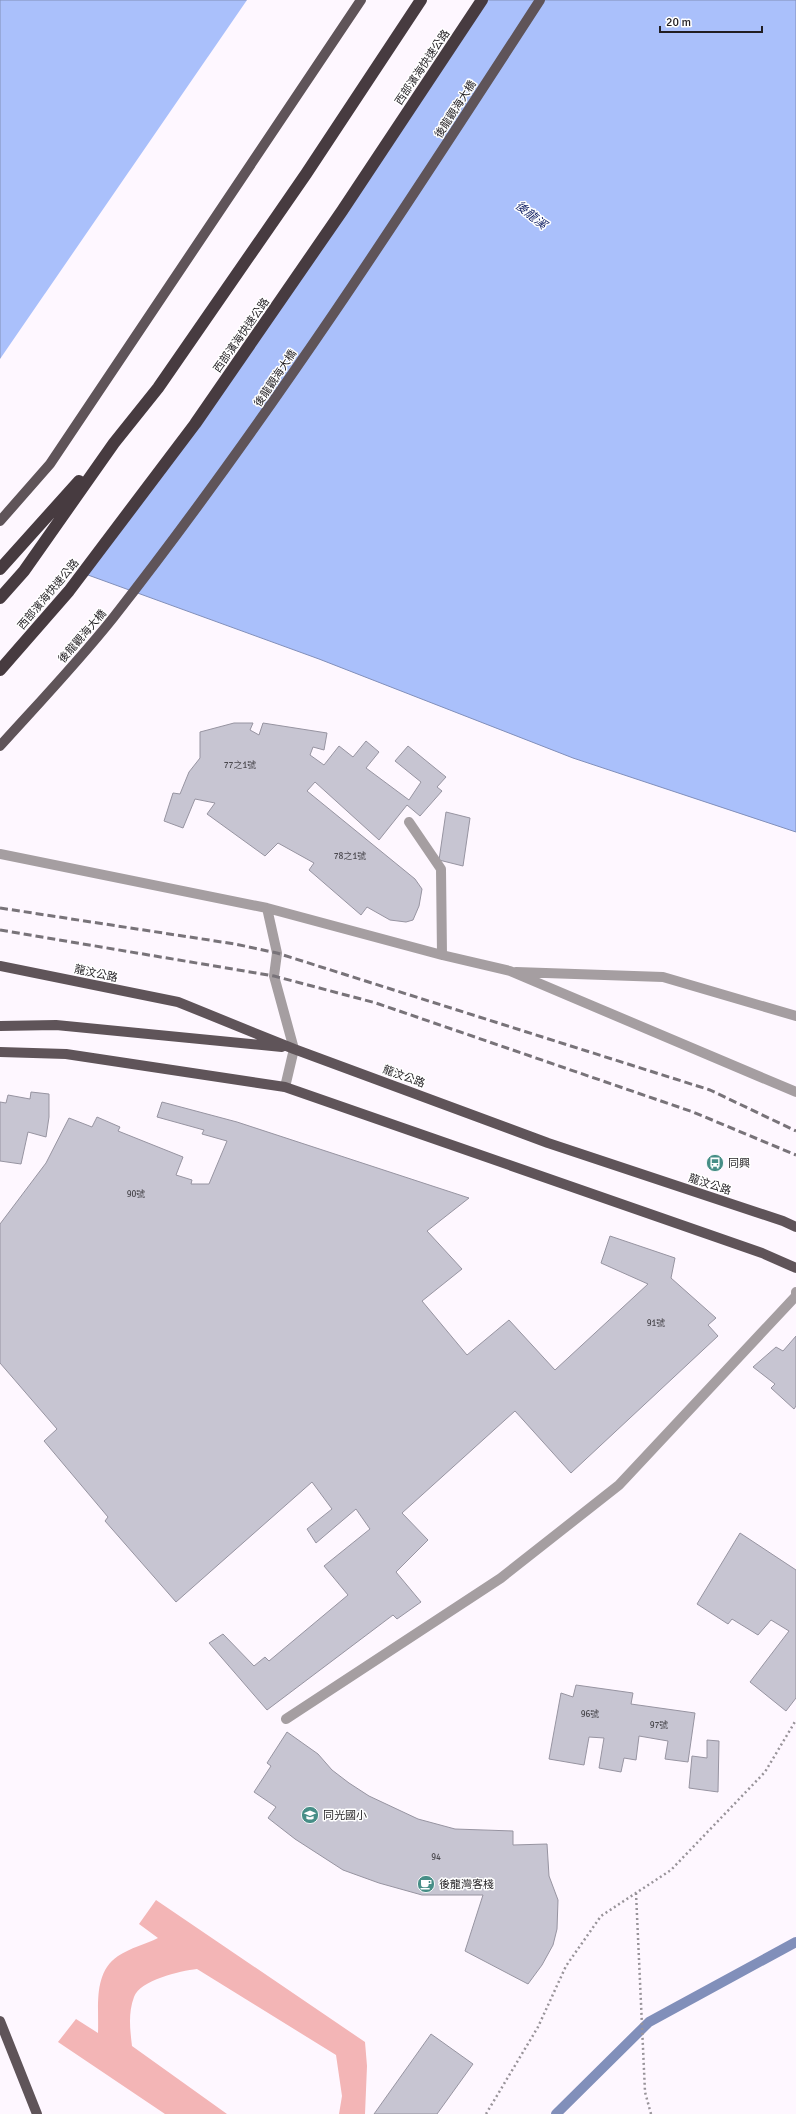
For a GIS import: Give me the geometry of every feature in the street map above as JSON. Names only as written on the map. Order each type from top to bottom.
[{"type":"highway","points":[[0,569],[114,443],[158,388],[306,174],[421,0]]},
{"type":"highway","name":"西部濱海快速公路","points":[[0,670],[69,591],[195,424],[338,218],[482,0]]},
{"type":"highway","points":[[0,598],[24,571],[114,443]]},
{"type":"main road","points":[[0,522],[50,464],[361,0]]},
{"type":"main road","name":"後龍觀海大橋","points":[[0,746],[112,620],[242,447],[388,235],[540,0]]},
{"type":"main road","name":"龍汶公路","points":[[0,966],[178,1002],[294,1048],[548,1142],[783,1221],[796,1227]]},
{"type":"main road","points":[[0,1026],[56,1025],[294,1048]]},
{"type":"main road","points":[[0,1052],[66,1054],[285,1087],[762,1253],[796,1268]]},
{"type":"main road","points":[[0,2021],[37,2114]]},
{"type":"lane","points":[[409,822],[441,869],[442,955]]},
{"type":"lane","points":[[0,854],[266,908],[510,972],[796,1092]]},
{"type":"lane","points":[[266,908],[277,953],[274,976],[294,1048],[285,1087]]},
{"type":"lane","points":[[510,972],[663,976],[796,1016]]},
{"type":"lane","points":[[286,1719],[501,1578],[619,1485],[796,1296],[796,1292]]},
{"type":"path","points":[[486,2114],[538,2027],[566,1966],[601,1916],[671,1870],[765,1772],[796,1720]]},
{"type":"path","points":[[636,1893],[645,2092],[651,2114]]},
{"type":"shaded area","points":[[156,1900],[365,2042],[367,2066],[365,2114],[339,2114],[342,2096],[336,2055],[197,1969],[161,1977],[152,1981],[138,1991],[132,2003],[130,2015],[132,2046],[227,2114],[165,2114],[58,2042],[76,2019],[98,2033],[98,2001],[104,1971],[118,1956],[158,1938],[139,1924]]},
{"type":"water","name":"後龍溪","points":[[0,0],[796,0],[796,832],[573,758],[319,659],[0,543]]},
{"type":"pier","points":[[247,0],[482,0],[85,578],[0,546],[0,359]]},
{"type":"building","points":[[234,723],[253,723],[250,730],[259,735],[263,723],[327,733],[324,750],[313,747],[310,755],[324,765],[339,746],[353,757],[366,741],[379,752],[366,768],[409,800],[421,782],[395,761],[408,746],[446,777],[437,787],[442,791],[420,816],[407,805],[379,840],[315,782],[307,791],[415,879],[422,889],[419,906],[413,920],[406,922],[390,920],[367,907],[361,915],[309,870],[314,863],[278,843],[265,856],[207,814],[215,803],[195,799],[183,828],[164,821],[173,793],[180,794],[189,772],[200,758],[200,732]]},
{"type":"building","points":[[446,812],[470,818],[463,866],[439,860]]},
{"type":"building","points":[[31,1092],[49,1094],[49,1117],[46,1137],[28,1132],[21,1164],[0,1161],[0,1102],[6,1103],[8,1095],[30,1099]]},
{"type":"building","points":[[162,1102],[237,1122],[469,1198],[427,1231],[462,1269],[422,1301],[467,1355],[509,1320],[555,1370],[648,1284],[601,1263],[610,1236],[675,1258],[671,1278],[716,1318],[708,1325],[718,1336],[571,1473],[515,1411],[402,1513],[428,1540],[396,1572],[421,1602],[397,1619],[393,1615],[267,1710],[209,1643],[223,1634],[254,1666],[265,1657],[269,1661],[348,1595],[324,1566],[370,1529],[356,1509],[316,1543],[307,1529],[332,1509],[312,1482],[176,1602],[105,1521],[108,1517],[44,1441],[57,1429],[0,1363],[0,1224],[46,1163],[69,1118],[92,1127],[97,1117],[120,1127],[118,1131],[183,1157],[176,1175],[192,1180],[191,1184],[209,1184],[227,1141],[202,1134],[204,1130],[157,1117]]},
{"type":"building","points":[[796,1336],[796,1406],[794,1409],[771,1388],[775,1384],[753,1367],[776,1347],[783,1351]]},
{"type":"building","points":[[740,1533],[796,1570],[796,1698],[786,1711],[750,1682],[789,1631],[771,1620],[758,1635],[732,1619],[728,1624],[697,1604]]},
{"type":"building","points":[[576,1685],[633,1693],[631,1704],[695,1713],[688,1762],[665,1759],[668,1741],[639,1736],[636,1760],[624,1758],[621,1772],[599,1768],[604,1738],[589,1737],[584,1765],[549,1759],[561,1693],[573,1697]]},
{"type":"building","points":[[287,1732],[318,1754],[332,1770],[349,1783],[369,1796],[418,1819],[455,1829],[513,1831],[513,1845],[547,1844],[549,1876],[558,1900],[557,1929],[553,1945],[542,1965],[528,1984],[465,1951],[483,1895],[422,1895],[379,1883],[343,1870],[295,1839],[268,1818],[276,1807],[254,1792],[271,1766],[267,1763]]},
{"type":"building","points":[[707,1740],[719,1741],[718,1792],[689,1788],[692,1756],[707,1758]]},
{"type":"building","points":[[431,2034],[473,2064],[437,2114],[374,2114]]},
{"type":"waterway","points":[[556,2114],[649,2022],[796,1942]]},
{"type":"railway","points":[[0,908],[235,944],[277,953],[710,1090],[796,1131]]},
{"type":"railway","points":[[0,930],[274,976],[376,1003],[693,1112],[796,1155]]},
{"type":"place","name":"同興","points":[[715,1163]]},
{"type":"place","name":"同光國小","points":[[310,1815]]},
{"type":"place","name":"後龍灣客棧","points":[[426,1884]]}]
